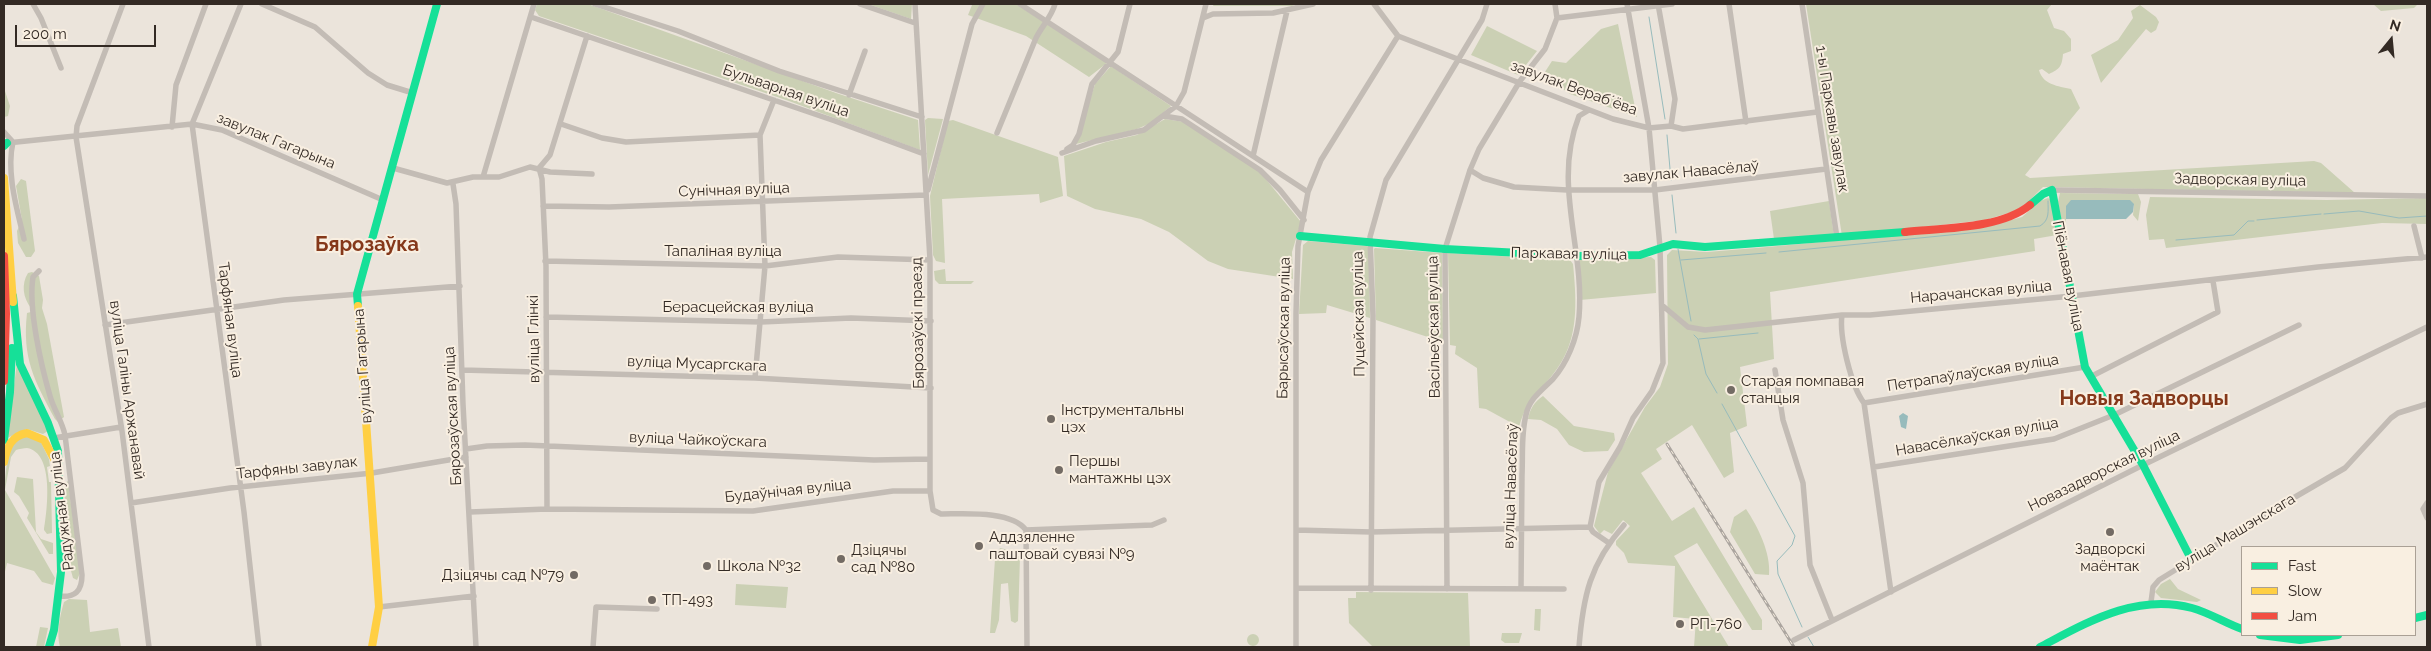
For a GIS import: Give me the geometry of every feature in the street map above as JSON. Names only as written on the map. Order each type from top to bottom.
[{"type":"street","points":[[33,4],[61,68]]},
{"type":"street","points":[[76,137],[77,126],[123,4]]},
{"type":"street","points":[[172,127],[176,85],[206,4]]},
{"type":"street","name":"Тарфяная вуліца","points":[[241,4],[192,124],[259,647]]},
{"type":"street","points":[[262,4],[315,27],[368,73],[387,85],[414,93]]},
{"type":"street","name":"вуліца Гагарына","points":[[372,647],[379,607],[372,473],[358,324],[357,294],[437,4]]},
{"type":"street","points":[[483,177],[534,4]]},
{"type":"street","name":"Бульварная вуліца","points":[[595,4],[678,31],[780,71],[849,95],[922,117]]},
{"type":"street","points":[[860,4],[915,23]]},
{"type":"street","points":[[914,4],[924,154]]},
{"type":"street","points":[[978,4],[978,12]]},
{"type":"street","points":[[926,195],[972,24],[983,4]]},
{"type":"street","points":[[1020,4],[1308,192]]},
{"type":"street","points":[[997,133],[1036,38],[1053,12],[1055,4]]},
{"type":"street","points":[[1130,4],[1118,52],[1111,63],[1092,84],[1079,134],[1073,145],[1062,153],[1096,141],[1144,130],[1176,106],[1184,92],[1206,4]]},
{"type":"street","points":[[1206,4],[1213,14]]},
{"type":"street","points":[[1203,18],[1213,14],[1263,14],[1287,11],[1313,4]]},
{"type":"street","points":[[1374,4],[1398,36]]},
{"type":"street","name":"Пуцейская вуліца","points":[[1371,590],[1373,316],[1370,243],[1378,201],[1386,180],[1482,20],[1487,4]]},
{"type":"street","points":[[1555,4],[1557,18],[1628,7],[1672,4]]},
{"type":"street","points":[[1729,4],[1746,122]]},
{"type":"street","name":"1-ы Паркавы завулак","points":[[1802,4],[1837,238]]},
{"type":"street","points":[[1659,5],[1675,99],[1671,126]]},
{"type":"street","points":[[1609,543],[1593,532],[1590,527],[1599,482],[1620,447],[1633,418],[1652,390],[1663,363],[1660,247],[1649,128],[1628,7]]},
{"type":"street","points":[[1253,156],[1287,11]]},
{"type":"street","name":"Бульварная вуліца","points":[[531,17],[774,100],[924,154]]},
{"type":"street","name":"Васільеўская вуліца","points":[[1447,589],[1445,249],[1470,170],[1479,149],[1520,81],[1545,49],[1557,18]]},
{"type":"street","points":[[539,168],[550,155],[587,36]]},
{"type":"street","name":"завулак Верабʼёва","points":[[1398,36],[1458,60],[1520,81],[1589,110],[1649,128],[1671,126],[1683,129],[1817,112]]},
{"type":"street","name":"Барысаўская вуліца","points":[[1296,647],[1296,314],[1300,236],[1308,192],[1321,160],[1398,36]]},
{"type":"street","name":"Бульварная вуліца","points":[[849,95],[865,51]]},
{"type":"street","points":[[755,378],[765,266],[760,135],[774,100]]},
{"type":"street","name":"вуліца Навасёлаў","points":[[1521,588],[1521,528],[1526,414],[1530,403],[1554,378],[1567,359],[1574,338],[1579,307],[1577,256],[1567,190],[1568,156],[1577,121],[1582,112],[1589,110]]},
{"type":"street","points":[[1164,116],[1182,119],[1260,170],[1304,220]]},
{"type":"street","name":"завулак Гагарына","points":[[7,144],[192,124],[222,130],[383,200]]},
{"type":"street","points":[[561,124],[602,138],[626,142],[760,135]]},
{"type":"street","points":[[4,132],[11,151],[14,194],[24,240]]},
{"type":"street","name":"вуліца Галіны Аржанавай","points":[[76,137],[121,428],[149,647]]},
{"type":"street","name":"Бярозаўскі праезд","points":[[924,154],[930,260],[930,491]]},
{"type":"street","points":[[393,168],[442,183],[453,184],[465,179],[499,177],[526,167],[539,168],[550,172],[592,174]]},
{"type":"street","name":"вуліца Глінкі","points":[[539,168],[542,179],[545,261],[547,509]]},
{"type":"street","name":"завулак Навасёлаў","points":[[1470,170],[1483,178],[1514,187],[1567,190],[1655,190],[1826,170]]},
{"type":"street","points":[[4,178],[4,200],[20,364],[54,438],[58,451],[57,466],[62,553],[53,647]]},
{"type":"street","name":"Бярозаўская вуліца","points":[[453,184],[456,192],[462,370],[476,647]]},
{"type":"street","points":[[1837,238],[1923,231],[2009,218],[2022,212],[2043,194],[2052,190]]},
{"type":"street","name":"Задворская вуліца","points":[[2052,190],[2427,196]]},
{"type":"street","name":"Піёнавая вуліца","points":[[2052,190],[2086,367],[2143,465],[2190,559]]},
{"type":"street","name":"Сунічная вуліца","points":[[543,206],[609,207],[926,195]]},
{"type":"street","points":[[2414,226],[2425,258]]},
{"type":"street","name":"Паркавая вуліца","points":[[1300,236],[1445,249],[1577,256],[1640,255],[1673,244],[1705,247],[1837,238]]},
{"type":"street","points":[[4,256],[4,381]]},
{"type":"street","name":"Тапаліная вуліца","points":[[545,261],[765,266],[838,257],[930,260]]},
{"type":"street","name":"Нарачанская вуліца","points":[[1663,306],[1688,327],[1705,330],[1842,315],[1870,315],[2072,296],[2318,267],[2425,258]]},
{"type":"street","name":"Радужная вуліца","points":[[39,271],[33,277],[33,305],[50,395],[65,435],[82,581],[80,589],[74,594],[67,597],[59,596]]},
{"type":"street","points":[[2092,376],[2218,312],[2213,280]]},
{"type":"street","points":[[106,324],[216,308],[460,286]]},
{"type":"street","points":[[4,440],[12,366],[14,296]]},
{"type":"street","points":[[1842,315],[1840,326],[1848,362],[1858,395],[1864,403],[1891,592]]},
{"type":"street","name":"Берасцейская вуліца","points":[[546,317],[761,322],[851,318],[931,321]]},
{"type":"street","name":"Навасёлкаўская вуліца","points":[[1874,467],[2054,439],[2114,415],[2299,325]]},
{"type":"street","name":"Новазадворская вуліца","points":[[1794,640],[2143,465],[2427,327]]},
{"type":"street","name":"Петрапаўлаўская вуліца","points":[[1864,403],[2086,367]]},
{"type":"street","name":"вуліца Мусаргскага","points":[[462,370],[755,378],[931,388]]},
{"type":"street","points":[[1775,370],[1783,420],[1803,483],[1810,565],[1832,620]]},
{"type":"street","name":"вуліца Машэнскага","points":[[2151,602],[2153,587],[2190,559],[2345,468],[2391,418],[2398,413],[2427,404]]},
{"type":"street","name":"Радужная вуліца","points":[[54,438],[121,428]]},
{"type":"street","points":[[4,462],[7,448],[13,438],[21,433],[31,433],[47,442],[57,466]]},
{"type":"street","name":"вуліца Чайкоўскага","points":[[466,449],[486,446],[874,460],[930,460]]},
{"type":"street","name":"Тарфяны завулак","points":[[131,503],[240,487],[372,473],[466,457]]},
{"type":"street","points":[[930,491],[933,510],[936,512],[994,514],[1010,520],[1026,530],[1152,525],[1164,520]]},
{"type":"street","name":"Будаўнічая вуліца","points":[[470,512],[547,509],[753,511],[893,492],[930,491]]},
{"type":"street","points":[[2427,503],[2423,509],[2427,518]]},
{"type":"street","points":[[1579,647],[1584,603],[1594,568],[1609,543],[1624,525]]},
{"type":"street","points":[[1296,530],[1371,532],[1448,528],[1590,527]]},
{"type":"street","points":[[1026,530],[1027,647]]},
{"type":"street","points":[[1296,588],[1371,590],[1564,589]]},
{"type":"street","points":[[379,607],[474,596]]},
{"type":"street","points":[[2040,647],[2115,610],[2151,602],[2196,609],[2241,629]]},
{"type":"street","points":[[593,647],[596,607],[657,609]]},
{"type":"street","points":[[2268,636],[2300,640],[2330,636]]},
{"type":"green space","points":[[537,4],[588,4],[836,93],[918,120],[920,150],[789,101],[539,16],[535,10]]},
{"type":"green space","points":[[868,4],[912,4],[911,19]]},
{"type":"green space","points":[[970,4],[1016,4],[1107,63],[1089,77],[1026,36],[968,15],[972,5]]},
{"type":"green space","points":[[1214,4],[1297,4],[1292,6],[1213,6]]},
{"type":"green space","points":[[1806,4],[2052,4],[2047,10],[2054,28],[2064,31],[2071,39],[2071,51],[2063,54],[2060,67],[2056,70],[2049,74],[2042,69],[2039,70],[2047,82],[2071,89],[2080,108],[2025,175],[2030,178],[2314,161],[2321,163],[2355,193],[2043,187],[2027,203],[2015,211],[1985,220],[1842,236]]},
{"type":"green space","points":[[2373,4],[2418,4],[2414,8],[2381,11]]},
{"type":"green space","points":[[2140,5],[2156,17],[2159,22],[2156,30],[2151,33],[2146,29],[2101,83],[2091,55],[2118,40],[2133,18],[2131,11]]},
{"type":"green space","points":[[1618,24],[1637,117],[1570,94],[1543,75],[1552,61],[1566,63],[1601,29]]},
{"type":"green space","points":[[1487,26],[1537,51],[1518,75],[1471,55]]},
{"type":"green space","points":[[1111,66],[1171,106],[1151,123],[1137,129],[1076,144],[1095,84]]},
{"type":"green space","points":[[4,88],[10,106],[8,116],[4,117]]},
{"type":"green space","points":[[928,118],[943,119],[928,175],[925,120]]},
{"type":"green space","points":[[1165,119],[1184,122],[1260,172],[1301,222],[1292,252],[1293,279],[1228,269],[1208,261],[1169,232],[1141,219],[1095,209],[1067,196],[1064,156],[1106,142],[1137,135]]},
{"type":"green space","points":[[953,120],[1058,157],[1063,196],[1040,203],[1039,194],[942,199],[945,263],[936,261],[933,255],[930,196],[948,121]]},
{"type":"green space","points":[[21,179],[26,181],[35,251],[31,257],[26,257],[18,243],[17,231],[22,220],[16,186]]},
{"type":"green space","points":[[2060,193],[2138,194],[2141,202],[2138,221],[2133,215],[2134,205],[2066,207],[2066,222],[2062,223],[2058,202]]},
{"type":"green space","points":[[2150,197],[2327,200],[2427,198],[2427,224],[2382,223],[2166,248],[2164,239],[2149,240],[2146,215]]},
{"type":"green space","points":[[2048,198],[2051,200],[2057,235],[2034,239],[2035,251],[1770,292],[1774,359],[1740,367],[1747,426],[1730,433],[1734,472],[1724,478],[1692,425],[1656,449],[1662,459],[1641,473],[1672,521],[1694,507],[1762,620],[1762,630],[1752,630],[1697,543],[1674,556],[1729,647],[1694,647],[1696,619],[1673,617],[1675,566],[1628,563],[1624,553],[1616,545],[1616,541],[1630,526],[1623,520],[1612,534],[1604,530],[1600,534],[1594,526],[1608,472],[1645,407],[1660,387],[1668,364],[1667,255],[1672,250],[1707,252],[1986,227],[2022,217],[2040,201]]},
{"type":"green space","points":[[1829,201],[1834,236],[1774,239],[1770,211]]},
{"type":"green space","points":[[1308,241],[1367,246],[1369,248],[1370,318],[1327,305],[1326,313],[1299,314],[1303,245]]},
{"type":"green space","points":[[1375,248],[1442,253],[1443,342],[1376,320]]},
{"type":"green space","points":[[1448,253],[1570,260],[1573,264],[1575,313],[1572,337],[1563,359],[1533,398],[1523,415],[1519,427],[1486,409],[1479,408],[1477,368],[1455,354],[1456,346],[1450,345]]},
{"type":"green space","points":[[1651,257],[1655,260],[1656,293],[1580,300],[1580,260]]},
{"type":"green space","points":[[945,269],[946,281],[974,281],[971,284],[939,284],[935,280],[934,271]]},
{"type":"green space","points":[[32,272],[39,276],[43,300],[42,308],[47,324],[64,417],[58,422],[41,392],[28,356],[26,343],[27,313],[31,312],[31,308],[25,295],[24,282],[28,273]]},
{"type":"green space","points":[[17,363],[48,431],[43,434],[27,429],[7,438]]},
{"type":"green space","points":[[1543,396],[1574,426],[1614,433],[1615,440],[1608,451],[1584,452],[1569,445],[1557,429],[1541,420],[1528,419],[1533,406]]},
{"type":"green space","points":[[25,436],[40,440],[49,459],[50,466],[47,467],[49,482],[51,482],[52,533],[47,534],[44,530],[47,510],[47,484],[42,460],[36,452],[27,448],[16,450],[11,457],[5,490],[55,578],[53,585],[42,582],[34,571],[7,563],[4,576],[4,506],[5,485],[7,466],[14,442]]},
{"type":"green space","points":[[17,477],[33,479],[36,532],[41,539],[53,543],[53,554],[49,554],[27,518],[29,513],[19,496],[14,492]]},
{"type":"green space","points":[[68,481],[80,573],[77,580],[73,578],[68,560],[64,484]]},
{"type":"green space","points":[[1746,509],[1763,540],[1768,558],[1769,575],[1755,574],[1730,532],[1734,517]]},
{"type":"green space","points":[[1000,548],[1009,550],[1020,557],[1018,621],[1015,623],[1011,621],[1008,583],[1001,584],[999,620],[995,633],[990,633],[995,559]]},
{"type":"green space","points":[[2170,579],[2178,589],[2201,600],[2197,602],[2161,598],[2155,592],[2161,584]]},
{"type":"green space","points":[[736,584],[788,587],[786,608],[735,605]]},
{"type":"green space","points":[[1356,592],[1468,593],[1470,647],[1373,647],[1349,623],[1348,598],[1356,598]]},
{"type":"green space","points":[[69,599],[87,600],[90,632],[118,628],[121,647],[60,647],[58,630],[60,619],[64,602]]},
{"type":"green space","points":[[1535,609],[1541,609],[1540,631],[1534,630]]},
{"type":"green space","points":[[40,627],[48,628],[44,647],[36,647]]},
{"type":"green space","points":[[1502,633],[1522,633],[1519,643],[1505,643],[1501,640]]},
{"type":"green space","points":[[1251,634],[1255,634],[1259,640],[1255,646],[1251,646],[1247,642],[1247,638]]},
{"type":"water","points":[[2071,200],[2130,200],[2134,204],[2133,212],[2126,219],[2066,219],[2066,206]]},
{"type":"water","points":[[1903,413],[1908,416],[1906,429],[1901,427],[1899,416]]},
{"type":"waterway","points":[[1649,17],[1665,119]]},
{"type":"waterway","points":[[1667,135],[1671,180]]},
{"type":"waterway","points":[[1672,195],[1676,233]]},
{"type":"waterway","points":[[1779,252],[2040,226],[2047,218],[2048,201]]},
{"type":"waterway","points":[[2324,214],[2359,211],[2399,218],[2427,216]]},
{"type":"waterway","points":[[2257,220],[2321,214]]},
{"type":"waterway","points":[[2176,240],[2234,235],[2248,221],[2254,221]]},
{"type":"waterway","points":[[1678,249],[1691,321]]},
{"type":"waterway","points":[[1681,260],[1766,253]]},
{"type":"waterway","points":[[1699,339],[1758,333]]},
{"type":"waterway","points":[[1694,335],[1698,339],[1706,374],[1717,393]]},
{"type":"waterway","points":[[1722,404],[1795,536],[1792,545],[1777,561],[1778,574],[1802,627]]},
{"type":"waterway","points":[[1808,637],[1814,647]]},
{"type":"railway","points":[[1667,444],[1794,647]]},
{"type":"traffic: fast","points":[[358,306],[357,294],[437,4]]},
{"type":"traffic: fast","points":[[4,146],[7,143]]},
{"type":"traffic: fast","points":[[2030,205],[2043,194],[2052,190],[2085,367],[2143,465],[2191,559]]},
{"type":"traffic: fast","points":[[1300,236],[1445,249],[1577,256],[1640,255],[1673,244],[1705,247],[1905,232]]},
{"type":"traffic: fast","points":[[13,296],[20,364],[48,423],[58,451],[61,572],[54,630],[49,647]]},
{"type":"traffic: fast","points":[[4,440],[10,392],[12,348]]},
{"type":"traffic: fast","points":[[2040,647],[2076,628],[2113,612],[2151,604],[2171,604],[2192,608],[2241,629]]},
{"type":"traffic: fast","points":[[2416,618],[2427,615]]},
{"type":"traffic: fast","points":[[2268,636],[2300,640],[2330,636]]},
{"type":"traffic: slow","points":[[4,178],[13,302]]},
{"type":"traffic: slow","points":[[358,306],[379,607],[372,647]]},
{"type":"traffic: slow","points":[[4,462],[13,440],[27,433],[44,440],[55,461]]},
{"type":"traffic: jam","points":[[1905,232],[1987,223],[2018,213],[2030,205]]},
{"type":"traffic: jam","points":[[4,256],[6,314],[4,381]]},
{"type":"place","name":"Старая помпавая станцыя","points":[[1731,390]]},
{"type":"place","name":"Інструментальны цэх","points":[[1051,419]]},
{"type":"place","name":"Першы мантажны цэх","points":[[1059,470]]},
{"type":"place","name":"Задворскі маёнтак","points":[[2110,532]]},
{"type":"place","name":"Аддзяленне паштовай сувязі №9","points":[[979,546]]},
{"type":"place","name":"Дзіцячы сад №80","points":[[841,559]]},
{"type":"place","name":"Школа №32","points":[[707,566]]},
{"type":"place","name":"Дзіцячы сад №79","points":[[574,575]]},
{"type":"place","name":"ТП-493","points":[[652,600]]},
{"type":"place","name":"РП-760","points":[[1680,624]]},
{"type":"district","name":"Бярозаўка","points":[[367,245]]},
{"type":"district","name":"Новыя Задворцы","points":[[2144,399]]}]
